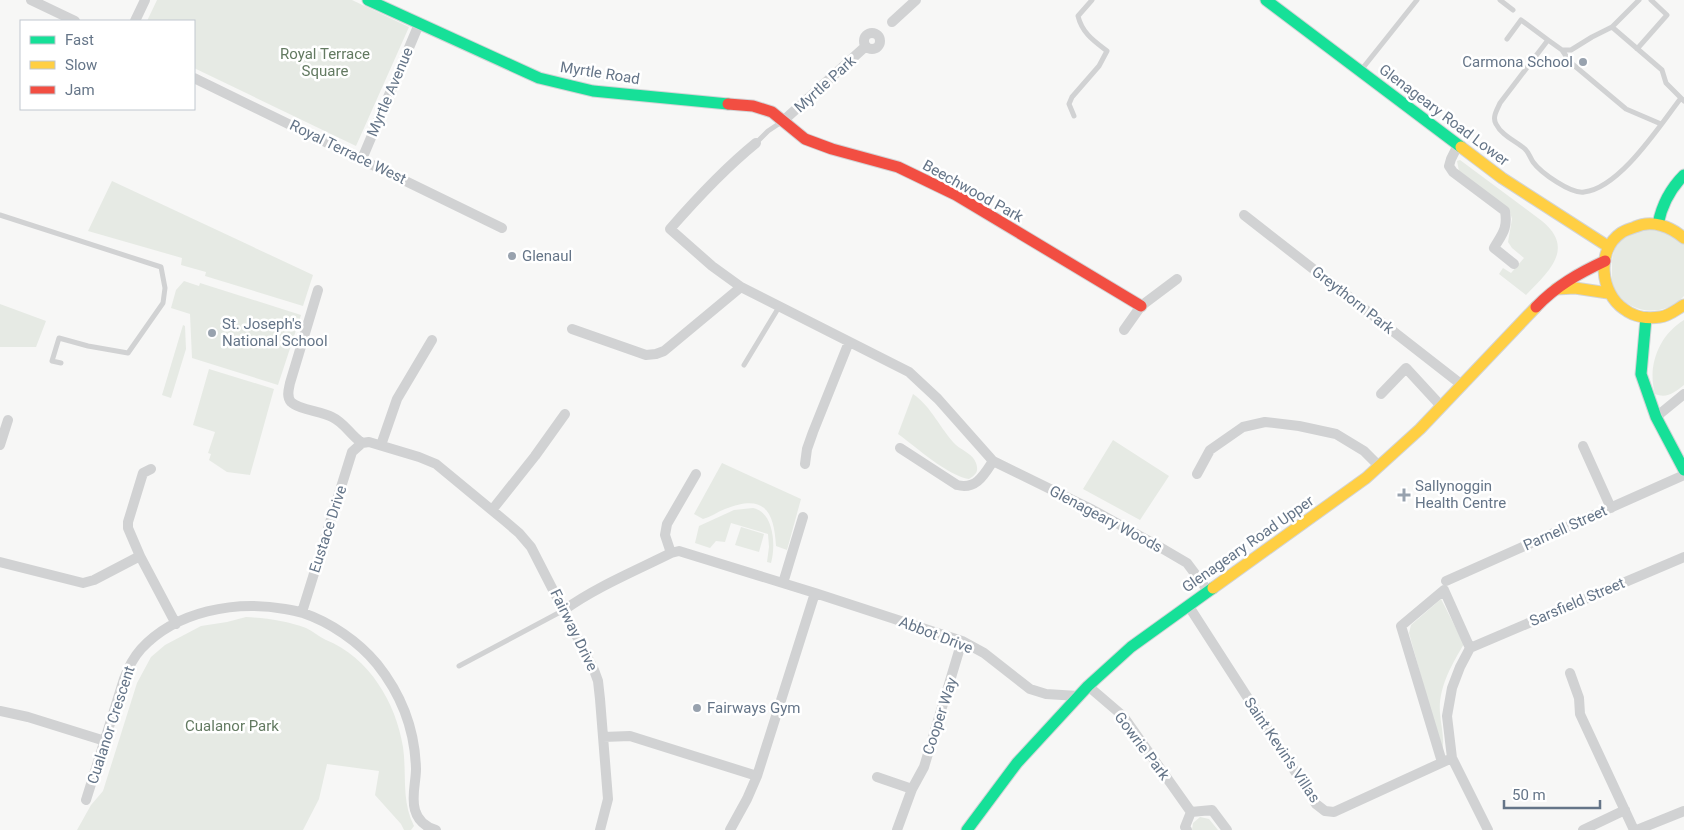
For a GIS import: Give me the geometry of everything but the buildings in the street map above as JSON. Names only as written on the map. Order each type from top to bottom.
[{"type":"main road","name":"Myrtle Road","points":[[368,0],[539,78],[593,91],[753,106],[772,112],[783,121]]},
{"type":"main road","name":"Glenageary Road Lower","points":[[1266,0],[1502,178],[1609,247]]},
{"type":"main road","name":"Beechwood Park","points":[[783,121],[805,138],[832,149],[898,167],[956,195],[1141,306]]},
{"type":"main road","points":[[1658,224],[1660,208],[1675,184],[1684,174]]},
{"type":"main road","points":[[1684,238],[1670,228],[1658,224],[1633,226],[1616,238],[1609,247],[1605,261],[1604,279],[1608,293],[1622,309],[1634,315],[1646,318],[1661,317],[1684,305]]},
{"type":"main road","name":"Glenageary Road Upper","points":[[967,830],[1016,763],[1078,696],[1131,647],[1334,501],[1379,466],[1442,406],[1547,295],[1574,276],[1605,261]]},
{"type":"main road","points":[[1556,288],[1575,288],[1608,293]]},
{"type":"main road","points":[[1646,318],[1641,374],[1656,417],[1684,470]]},
{"type":"street","points":[[135,20],[145,0]]},
{"type":"street","points":[[892,22],[916,0]]},
{"type":"street","points":[[37,1],[74,20]]},
{"type":"street","name":"Myrtle Avenue","points":[[362,159],[419,24]]},
{"type":"street","name":"Myrtle Park","points":[[783,121],[866,46]]},
{"type":"street","name":"Royal Terrace West","points":[[195,78],[502,228]]},
{"type":"street","name":"Glenageary Woods","points":[[756,143],[732,162],[670,228],[712,266],[741,287],[909,372],[938,399],[993,461],[1093,510],[1187,563],[1208,591]]},
{"type":"street","points":[[1458,145],[1450,159],[1449,166],[1452,172],[1505,212],[1505,229],[1494,248],[1514,264]]},
{"type":"street","name":"Greythorn Park","points":[[1244,215],[1462,385]]},
{"type":"street","points":[[1124,330],[1141,306],[1176,279]]},
{"type":"street","points":[[572,329],[646,355],[656,354],[664,350],[741,287]]},
{"type":"street","points":[[318,290],[288,395],[291,402],[331,416],[344,424],[358,445]]},
{"type":"street","points":[[380,445],[397,399],[432,340]]},
{"type":"street","points":[[805,464],[807,449],[813,432],[849,342]]},
{"type":"street","points":[[1381,394],[1406,368],[1442,406]]},
{"type":"street","points":[[1656,417],[1684,394]]},
{"type":"street","points":[[492,510],[535,456],[565,414]]},
{"type":"street","points":[[0,445],[8,420]]},
{"type":"street","points":[[1197,474],[1210,450],[1242,427],[1265,422],[1299,426],[1336,434],[1364,451],[1379,466]]},
{"type":"street","name":"Fairway Drive","points":[[358,445],[369,442],[436,464],[519,533],[531,547],[598,681],[608,799],[600,830]]},
{"type":"street","name":"Eustace Drive","points":[[302,612],[350,460],[358,445]]},
{"type":"street","points":[[1583,446],[1611,508]]},
{"type":"street","points":[[900,448],[958,485],[965,487],[979,481],[993,461]]},
{"type":"street","points":[[150,468],[143,473],[128,522],[129,534],[176,624]]},
{"type":"street","points":[[564,610],[671,553],[665,535],[667,524],[696,474]]},
{"type":"street","name":"Parnell Street","points":[[1445,585],[1684,475]]},
{"type":"street","points":[[783,583],[803,517]]},
{"type":"street","name":"Abbot Drive","points":[[671,553],[679,551],[688,553],[962,641],[984,653],[1017,680],[1038,692],[1078,696]]},
{"type":"street","points":[[0,562],[83,583],[94,580],[140,556]]},
{"type":"street","name":"Sarsfield Street","points":[[1470,648],[1684,557]]},
{"type":"street","points":[[1442,762],[1401,626],[1445,585],[1470,648],[1460,667],[1448,702],[1447,716],[1452,758],[1488,830]]},
{"type":"street","points":[[730,830],[747,799],[756,776],[815,593]]},
{"type":"street","name":"Saint Kevin's Villas","points":[[1188,605],[1316,804],[1325,811],[1334,812],[1452,758]]},
{"type":"street","name":"Cualanor Crescent","points":[[86,800],[124,679],[134,658],[150,641],[176,624],[200,614],[234,607],[263,606],[302,612],[330,626],[352,640],[377,664],[404,708],[412,737],[416,765],[413,803],[421,822],[432,830]]},
{"type":"street","name":"Cooper Way","points":[[897,830],[912,789],[924,766],[962,641]]},
{"type":"street","points":[[1570,673],[1579,698],[1580,714],[1635,830],[1684,811]]},
{"type":"street","name":"Gowrie Park","points":[[1088,686],[1123,716],[1191,812]]},
{"type":"street","points":[[0,711],[28,717],[105,742]]},
{"type":"street","points":[[603,736],[630,736],[756,776]]},
{"type":"street","points":[[877,777],[912,789]]},
{"type":"street","points":[[1187,830],[1185,827],[1191,812],[1212,810],[1227,830]]},
{"type":"street","points":[[1583,830],[1625,810]]},
{"type":"lane","points":[[1074,116],[1069,104],[1072,97],[1099,66],[1107,51],[1087,35],[1078,16],[1092,0]]},
{"type":"lane","points":[[1361,72],[1417,0]]},
{"type":"lane","points":[[1500,0],[1514,10]]},
{"type":"lane","points":[[1562,50],[1571,50],[1612,27],[1639,0]]},
{"type":"lane","points":[[1637,49],[1667,15],[1651,0]]},
{"type":"lane","points":[[1506,39],[1521,20],[1562,50],[1570,62],[1626,109],[1661,124]]},
{"type":"lane","points":[[1548,40],[1500,103],[1495,113],[1495,123],[1502,132],[1525,148],[1539,168],[1568,189],[1584,193],[1611,181],[1628,166],[1682,99],[1666,83],[1662,70],[1612,27]]},
{"type":"lane","name":"Glenageary Woods","points":[[756,143],[768,131],[783,121]]},
{"type":"lane","points":[[0,215],[160,267],[165,288],[163,303],[128,352],[88,346],[59,338],[52,361],[61,363]]},
{"type":"lane","points":[[744,364],[779,307]]},
{"type":"lane","points":[[459,666],[564,610]]},
{"type":"green space","name":"Royal Terrace Square","points":[[157,0],[352,0],[409,27],[356,146],[195,68],[195,20],[147,20]]},
{"type":"green space","points":[[1460,160],[1542,221],[1552,231],[1557,241],[1558,251],[1550,269],[1526,295],[1499,274],[1503,268],[1511,273],[1524,258],[1508,242],[1512,219],[1510,212],[1459,171],[1457,161]]},
{"type":"green space","points":[[112,181],[313,275],[303,306],[205,276],[206,272],[181,265],[182,258],[88,231]]},
{"type":"green space","points":[[1644,228],[1670,232],[1684,243],[1684,296],[1666,308],[1645,310],[1635,308],[1626,303],[1613,286],[1612,260],[1616,247],[1625,238]]},
{"type":"green space","points":[[184,281],[199,286],[200,283],[301,315],[278,385],[192,358],[190,314],[171,308],[176,290]]},
{"type":"green space","points":[[0,304],[46,321],[36,347],[0,347]]},
{"type":"green space","points":[[1684,320],[1684,385],[1667,395],[1655,394],[1653,373],[1657,352],[1668,334]]},
{"type":"green space","points":[[183,325],[185,326],[186,349],[171,398],[162,395]]},
{"type":"green space","points":[[209,369],[274,389],[250,475],[227,472],[209,460],[211,454],[208,453],[215,432],[193,425]]},
{"type":"green space","points":[[913,394],[931,412],[956,445],[975,460],[977,471],[969,479],[952,473],[898,434]]},
{"type":"green space","points":[[1113,440],[1169,476],[1140,520],[1083,489]]},
{"type":"green space","points":[[722,463],[801,499],[787,550],[776,546],[773,522],[764,508],[757,504],[738,505],[703,519],[694,514]]},
{"type":"green space","points":[[753,508],[765,516],[772,531],[773,556],[771,563],[767,562],[768,534],[731,523],[725,542],[716,541],[710,548],[695,543],[699,526],[734,510]]},
{"type":"green space","points":[[741,527],[764,534],[759,552],[735,545]]},
{"type":"green space","points":[[1441,599],[1464,644],[1451,668],[1441,694],[1442,752],[1409,633],[1411,625]]},
{"type":"green space","name":"Cualanor Park","points":[[246,617],[269,619],[309,629],[355,658],[378,683],[394,714],[403,747],[407,807],[414,826],[411,830],[404,830],[401,824],[375,795],[379,771],[327,764],[319,799],[303,830],[77,830],[91,805],[103,791],[137,683],[151,657],[165,645],[201,626]]},
{"type":"green space","points":[[1200,817],[1209,819],[1218,830],[1192,830],[1193,823]]},
{"type":"traffic: fast","points":[[368,0],[539,78],[593,91],[728,104]]},
{"type":"traffic: fast","points":[[1266,0],[1461,147]]},
{"type":"traffic: fast","points":[[1658,224],[1667,197],[1684,175]]},
{"type":"traffic: fast","points":[[1646,318],[1641,374],[1656,417],[1684,470]]},
{"type":"traffic: fast","points":[[967,830],[1017,763],[1088,686],[1131,647],[1213,588]]},
{"type":"traffic: slow","points":[[1461,147],[1502,178],[1609,247]]},
{"type":"traffic: slow","points":[[1684,238],[1661,225],[1655,224],[1641,225],[1626,230],[1613,240],[1605,260],[1604,271],[1610,293],[1616,302],[1632,314],[1651,318],[1660,317],[1670,314],[1684,305]]},
{"type":"traffic: slow","points":[[1556,289],[1575,288],[1608,293]]},
{"type":"traffic: slow","points":[[1213,588],[1366,478],[1420,429],[1536,307]]},
{"type":"traffic: jam","points":[[728,104],[753,106],[772,112],[805,139],[832,149],[898,167],[956,195],[1141,306]]},
{"type":"traffic: jam","points":[[1536,307],[1568,281],[1605,261]]},
{"type":"place","name":"Carmona School","points":[[1583,62]]},
{"type":"place","name":"Glenaul","points":[[512,256]]},
{"type":"place","name":"St. Joseph's National School","points":[[212,333]]},
{"type":"place","name":"Sallynoggin Health Centre","points":[[1404,495]]},
{"type":"place","name":"Fairways Gym","points":[[697,708]]}]
